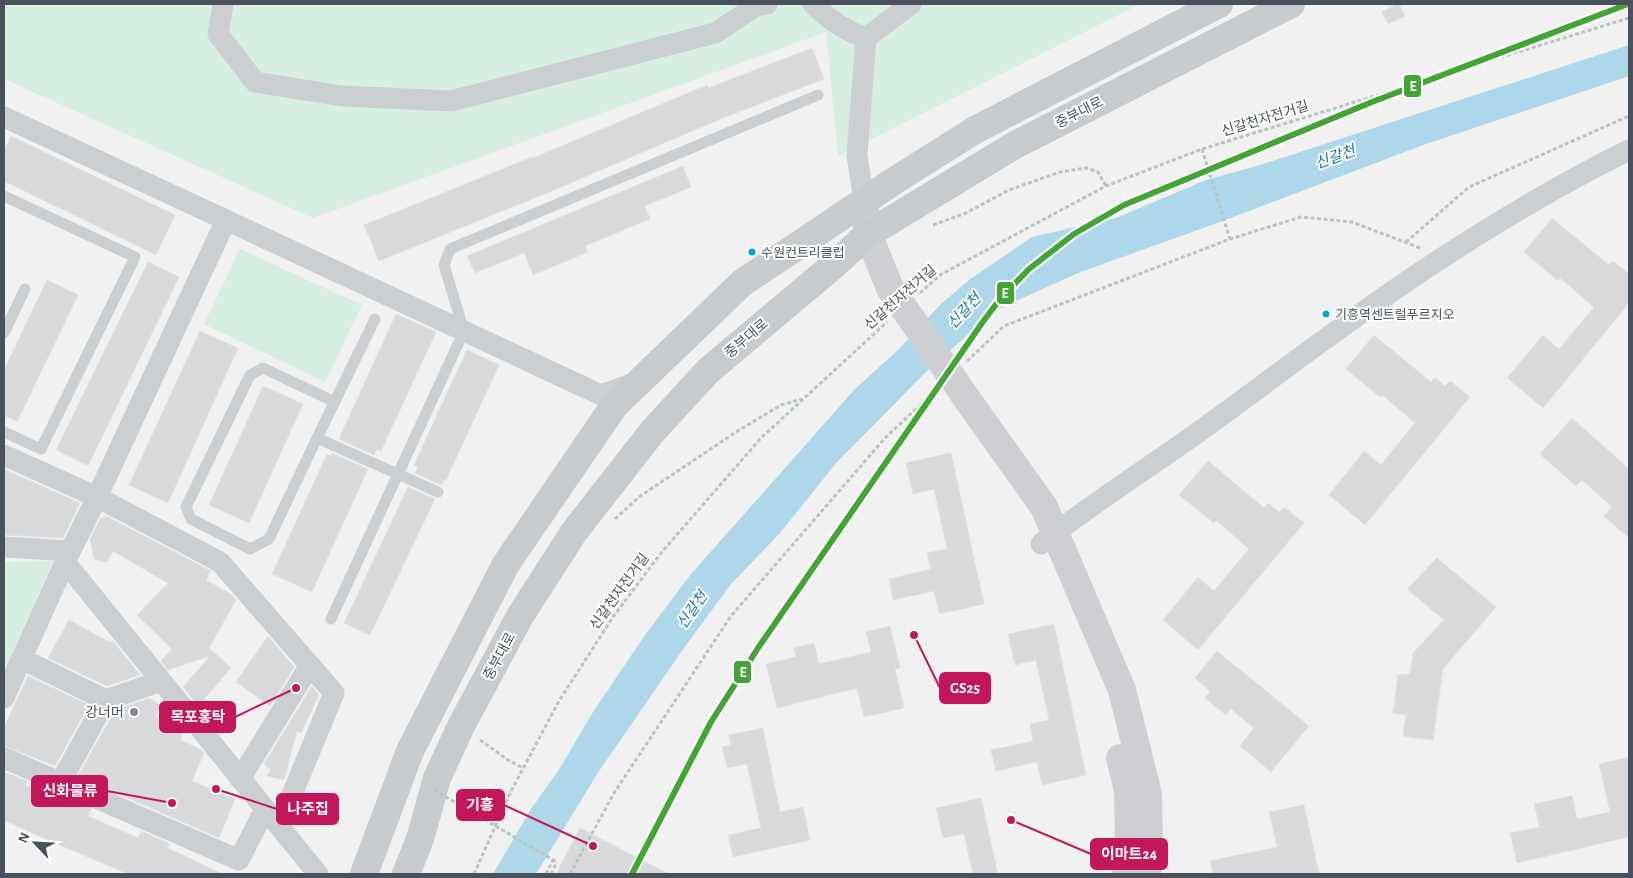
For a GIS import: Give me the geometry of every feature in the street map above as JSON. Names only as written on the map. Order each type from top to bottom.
[{"type":"main road","points":[[364,874],[410,751],[506,564],[614,406],[742,283],[864,201],[975,130],[1219,4]]},
{"type":"main road","name":"중부대로","points":[[406,874],[420,839],[438,778],[461,726],[520,616],[574,532],[652,432],[708,370],[834,266],[868,234],[1015,145],[1291,4]]},
{"type":"street","points":[[223,4],[218,34],[255,82],[342,96],[451,101],[715,33],[756,6],[767,4]]},
{"type":"street","points":[[813,4],[851,33],[866,38]]},
{"type":"street","points":[[911,4],[866,38],[857,155],[868,234],[890,288],[1044,507],[1048,538],[1105,695],[1128,790],[1129,848],[1126,874]]},
{"type":"street","points":[[4,117],[601,395],[639,382]]},
{"type":"street","points":[[1048,538],[1210,424],[1325,338],[1416,275],[1493,226],[1588,170],[1629,150]]},
{"type":"street","points":[[4,698],[226,220]]},
{"type":"street","points":[[591,440],[601,395]]},
{"type":"street","points":[[4,455],[97,497],[220,562],[334,693],[279,826]]},
{"type":"street","points":[[1048,538],[1122,690],[1148,794],[1149,856],[1147,874]]},
{"type":"street","points":[[4,547],[68,557],[161,681],[318,874]]},
{"type":"street","points":[[22,659],[106,700]]},
{"type":"street","points":[[240,778],[310,665]]},
{"type":"street","points":[[60,783],[106,700],[161,681]]},
{"type":"street","points":[[4,758],[239,860],[265,809]]},
{"type":"lane","points":[[331,619],[464,331],[444,265],[450,249],[818,95]]},
{"type":"lane","points":[[4,196],[135,257],[41,449],[4,432]]},
{"type":"lane","points":[[4,332],[25,288]]},
{"type":"lane","points":[[335,402],[263,368],[250,375],[186,507],[191,519],[250,549],[269,539],[375,319]]},
{"type":"lane","points":[[317,438],[438,492]]},
{"type":"path","name":"신갈천자전거길","points":[[918,294],[940,275],[1106,186],[1202,149],[1629,18]]},
{"type":"path","points":[[1405,243],[1469,187],[1629,116]]},
{"type":"path","points":[[1202,149],[1230,239]]},
{"type":"path","points":[[933,225],[966,213],[1009,190],[1060,172],[1086,168],[1098,172],[1106,186]]},
{"type":"path","points":[[962,366],[1004,326],[1230,239],[1301,217],[1352,222],[1421,248]]},
{"type":"path","name":"신갈천자전거길","points":[[474,874],[510,793],[558,701],[613,617],[661,553],[761,438],[890,320]]},
{"type":"path","points":[[570,874],[614,793],[730,616],[885,438],[941,386]]},
{"type":"path","points":[[609,524],[639,497],[736,432],[781,405],[804,398]]},
{"type":"path","points":[[461,726],[508,760],[523,768]]},
{"type":"path","points":[[434,790],[557,862],[551,874]]},
{"type":"path","points":[[546,874],[553,860]]},
{"type":"green space","points":[[4,4],[1140,4],[838,156],[826,32],[313,218],[4,79]]},
{"type":"green space","points":[[240,249],[362,305],[325,382],[204,324]]},
{"type":"green space","points":[[53,561],[4,672],[4,562]]},
{"type":"water","name":"신갈천","points":[[1629,45],[1629,76],[1426,144],[1220,222],[1078,273],[996,310],[929,369],[837,462],[780,533],[731,584],[599,771],[536,874],[493,874],[531,809],[560,768],[593,712],[645,635],[691,574],[855,389],[899,349],[941,304],[969,280],[1032,237],[1116,218],[1206,180],[1257,166]]},
{"type":"building","points":[[1399,4],[1405,16],[1388,24],[1382,12]]},
{"type":"building","points":[[812,48],[824,79],[723,118],[547,193],[379,261],[364,225],[533,158],[707,85],[708,88]]},
{"type":"building","points":[[11,136],[175,215],[156,255],[4,181],[4,151]]},
{"type":"building","points":[[683,166],[691,187],[645,206],[650,219],[585,246],[588,252],[533,275],[524,253],[475,273],[467,256]]},
{"type":"building","points":[[1552,218],[1609,265],[1613,261],[1629,274],[1629,303],[1543,408],[1507,378],[1543,335],[1559,349],[1594,307],[1560,278],[1558,281],[1524,252]]},
{"type":"building","points":[[148,262],[179,277],[88,466],[56,450]]},
{"type":"building","points":[[47,280],[78,295],[17,422],[4,415],[4,370]]},
{"type":"building","points":[[396,314],[436,332],[381,451],[377,449],[374,455],[339,439]]},
{"type":"building","points":[[200,331],[238,348],[168,503],[129,485]]},
{"type":"building","points":[[1374,335],[1431,382],[1435,377],[1445,386],[1450,381],[1470,397],[1365,525],[1329,495],[1364,451],[1381,465],[1415,423],[1382,395],[1380,397],[1346,369]]},
{"type":"building","points":[[467,350],[499,365],[446,480],[444,479],[441,485],[415,473],[418,467],[414,465]]},
{"type":"building","points":[[263,386],[303,404],[249,523],[209,505]]},
{"type":"building","points":[[1572,418],[1629,469],[1629,538],[1604,516],[1612,507],[1582,480],[1576,486],[1540,454]]},
{"type":"building","points":[[332,453],[368,469],[312,592],[272,574],[327,454],[331,456]]},
{"type":"building","points":[[951,453],[984,604],[939,614],[934,591],[893,600],[889,579],[931,569],[927,553],[947,549],[934,489],[913,494],[906,463]]},
{"type":"building","points":[[1208,461],[1264,508],[1268,503],[1279,512],[1284,507],[1304,523],[1198,650],[1163,620],[1198,577],[1214,591],[1249,549],[1216,520],[1214,523],[1179,495]]},
{"type":"building","points":[[4,469],[80,503],[63,538],[4,535]]},
{"type":"building","points":[[408,487],[435,499],[370,635],[344,623]]},
{"type":"building","points":[[106,516],[211,571],[206,580],[231,594],[236,600],[209,648],[231,668],[198,706],[183,687],[210,656],[168,670],[161,661],[172,649],[137,615],[168,583],[113,551],[107,562],[94,559],[90,539],[100,519]]},
{"type":"building","points":[[1437,558],[1496,607],[1443,669],[1433,740],[1403,736],[1406,715],[1393,713],[1398,675],[1410,674],[1413,653],[1444,620],[1407,589]]},
{"type":"building","points":[[69,620],[111,643],[112,640],[140,675],[107,686],[48,658]]},
{"type":"building","points":[[1054,624],[1086,775],[1042,785],[1037,762],[996,771],[991,750],[1033,741],[1030,724],[1049,720],[1036,660],[1015,665],[1008,634]]},
{"type":"building","points":[[890,626],[900,668],[895,669],[904,708],[864,717],[857,688],[777,708],[766,664],[796,657],[794,648],[814,643],[819,664],[871,652],[866,632]]},
{"type":"building","points":[[268,636],[294,667],[270,706],[236,682]]},
{"type":"building","points":[[1217,651],[1309,726],[1271,772],[1240,746],[1254,728],[1231,709],[1226,715],[1205,698],[1210,691],[1195,678]]},
{"type":"building","points":[[28,676],[89,705],[55,766],[4,746],[4,728]]},
{"type":"building","points":[[312,686],[319,695],[301,733],[297,731],[284,780],[267,776],[271,770],[264,764]]},
{"type":"building","points":[[149,698],[161,706],[155,717],[184,729],[180,740],[200,749],[204,753],[192,781],[235,799],[219,838],[78,776],[115,710]]},
{"type":"building","points":[[763,728],[780,812],[803,807],[810,840],[733,857],[728,835],[761,828],[747,764],[727,768],[722,747],[731,745],[729,735]]},
{"type":"building","points":[[1629,757],[1629,837],[1517,863],[1510,833],[1540,827],[1534,804],[1572,796],[1577,819],[1610,812],[1599,764]]},
{"type":"building","points":[[4,772],[27,781],[25,785],[61,802],[63,797],[91,809],[88,816],[138,838],[141,831],[170,844],[168,848],[222,874],[128,874],[4,820]]},
{"type":"building","points":[[981,798],[998,874],[973,874],[964,834],[943,838],[936,808]]},
{"type":"building","points":[[1304,805],[1319,874],[1213,874],[1210,861],[1277,847],[1269,812]]},
{"type":"building","points":[[580,828],[669,874],[556,874]]},
{"type":"transit line","name":"E","points":[[632,874],[711,722],[758,648],[982,323],[1000,299],[1029,269],[1074,234],[1124,205],[1372,102],[1628,4]]},
{"type":"place","name":"수원컨트리클럽","points":[[752,252]]},
{"type":"place","name":"기흥역센트럴푸르지오","points":[[1326,314]]},
{"type":"place","name":"GS25","points":[[914,635]]},
{"type":"place","name":"목포홍탁","points":[[296,688]]},
{"type":"place","name":"강너머","points":[[134,712]]},
{"type":"place","name":"나주집","points":[[216,789]]},
{"type":"place","name":"신화물류","points":[[172,803]]},
{"type":"place","name":"이마트24","points":[[1011,820]]},
{"type":"place","name":"기흥","points":[[593,846]]}]
